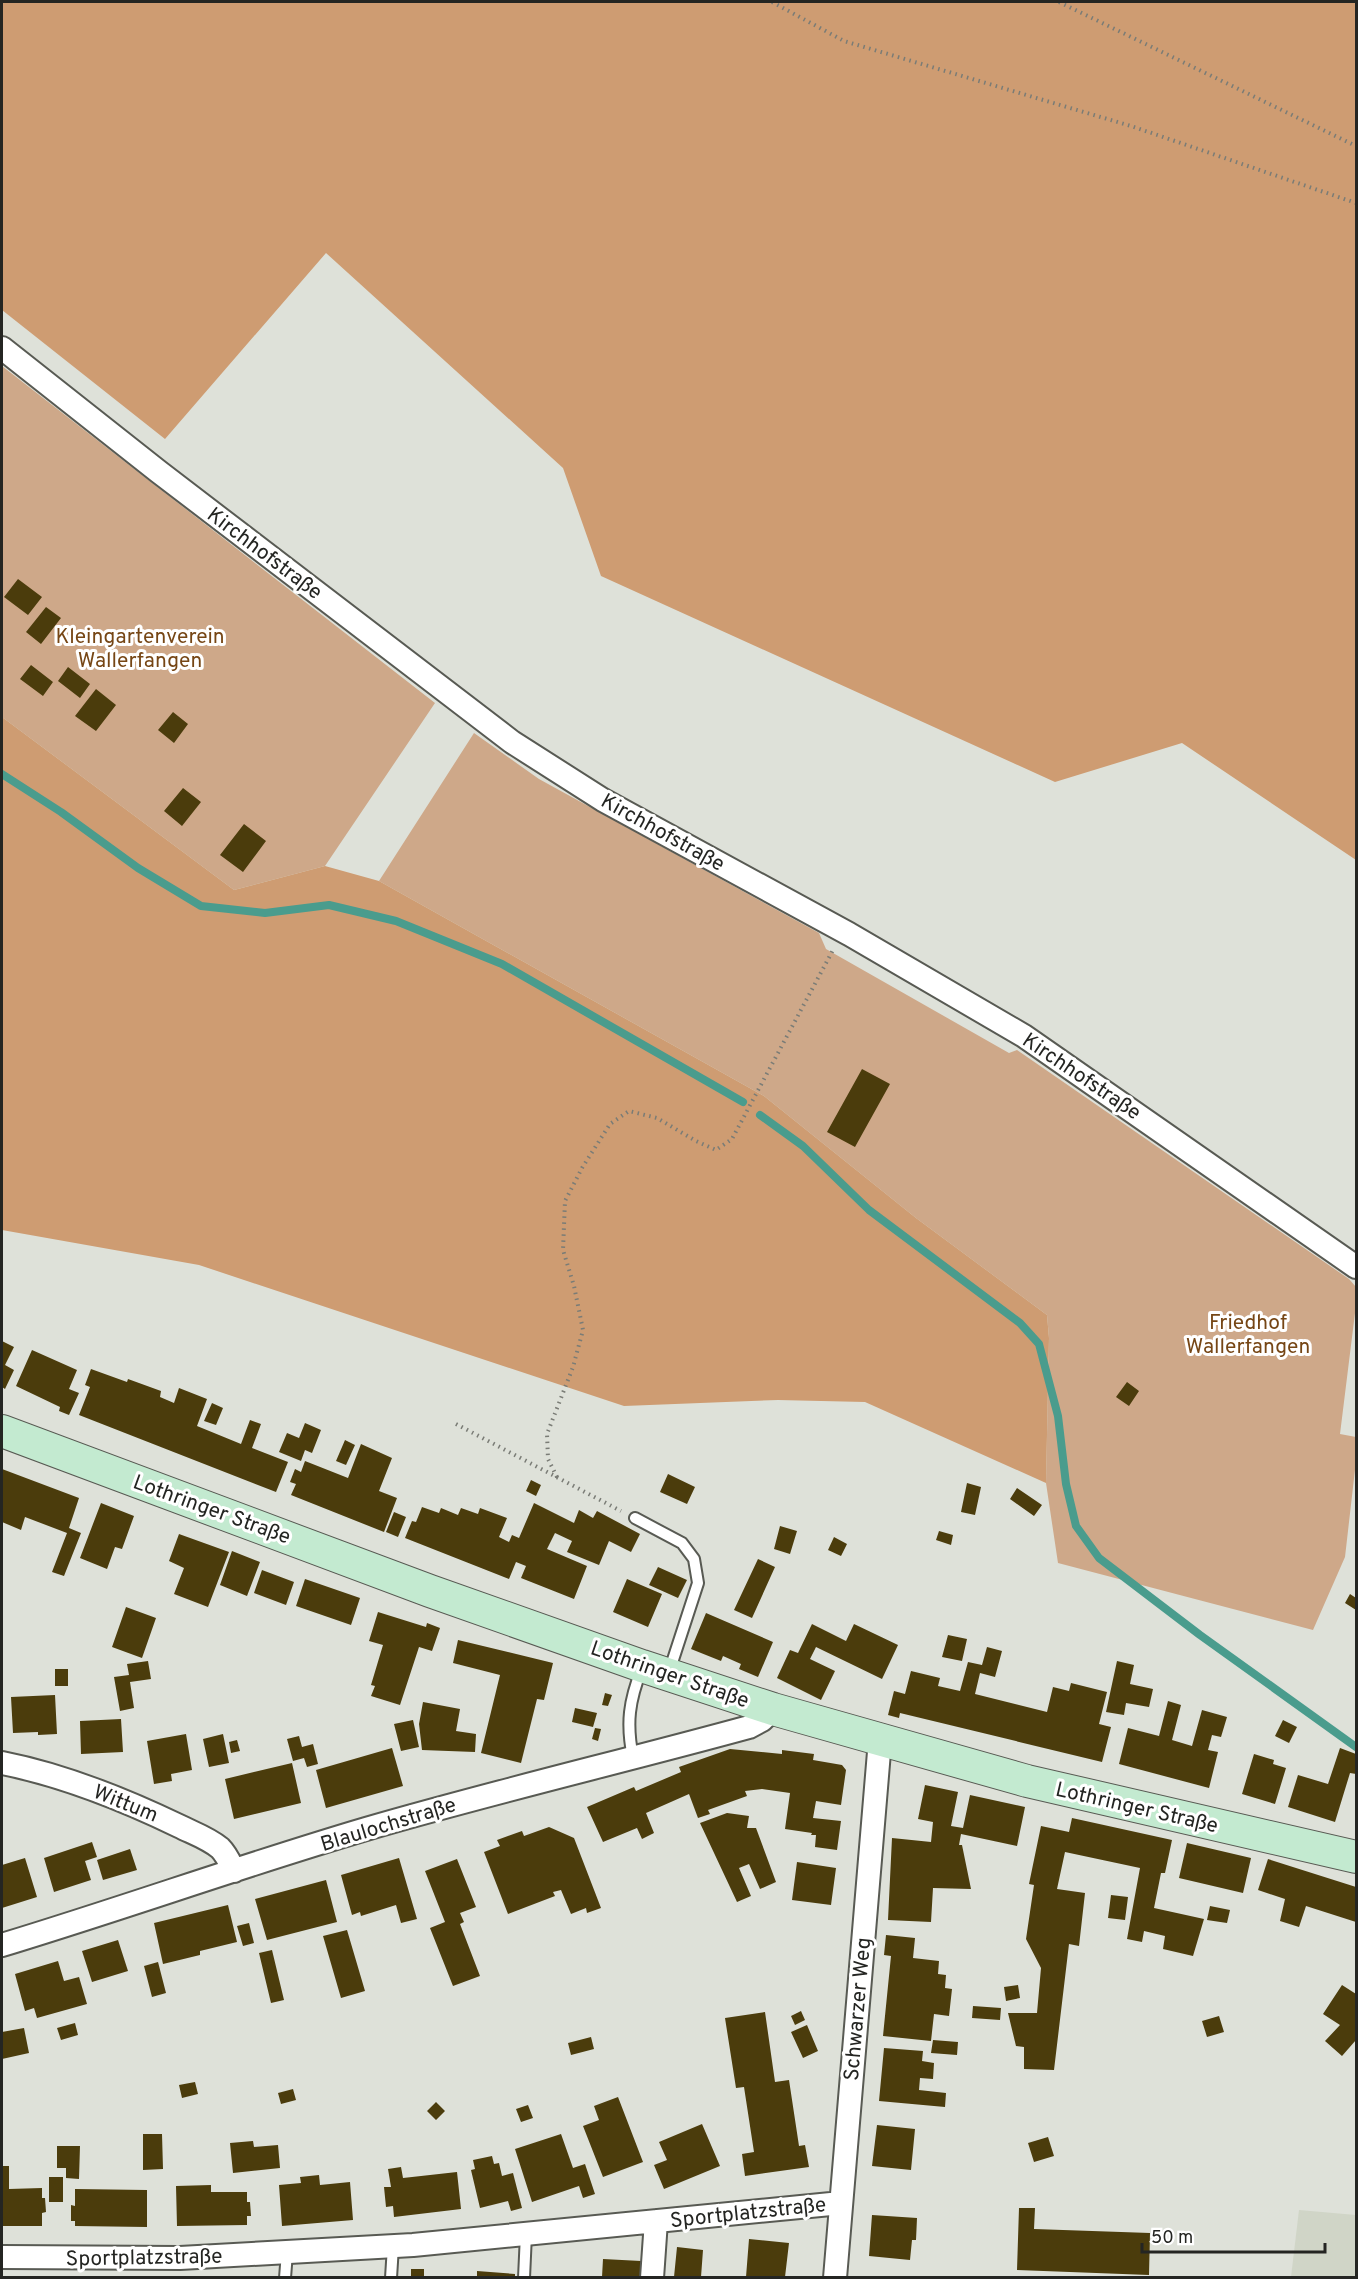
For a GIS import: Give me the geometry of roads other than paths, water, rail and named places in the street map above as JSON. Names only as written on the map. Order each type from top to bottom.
[{"type":"street","name":"Kirchhofstraße","points":[[2,348],[159,472],[512,742],[603,800],[843,931],[1024,1036],[1356,1267]]},
{"type":"street","name":"Lothringer Straße","points":[[2,1431],[430,1591],[655,1671],[772,1709],[1071,1792],[1356,1857]]},
{"type":"street","name":"Blaulochstraße","points":[[2,1944],[364,1830],[479,1797],[748,1727],[762,1720],[772,1709]]},
{"type":"street","name":"Schwarzer Weg","points":[[835,2277],[880,1740]]},
{"type":"street","name":"Wittum","points":[[2,1763],[68,1780],[165,1820],[220,1848],[228,1857],[234,1871]]},
{"type":"street","name":"Sportplatzstraße","points":[[2,2257],[180,2258],[393,2246],[841,2202]]},
{"type":"street","name":"Sportplatzstraße","points":[[652,2277],[656,2221]]},
{"type":"lane","points":[[634,1758],[628,1734],[630,1705],[655,1671],[698,1583],[694,1559],[682,1543],[635,1518]]},
{"type":"lane","points":[[524,2277],[526,2234]]},
{"type":"lane","points":[[391,2277],[393,2246]]},
{"type":"lane","points":[[285,2277],[287,2252]]},
{"type":"waterway","points":[[2,774],[61,812],[138,868],[201,906],[265,913],[329,905],[396,921],[502,964],[743,1102]]},
{"type":"waterway","points":[[760,1115],[803,1146],[869,1210],[1020,1323],[1039,1344],[1058,1416],[1066,1484],[1076,1526],[1099,1558],[1200,1635],[1356,1747]]},
{"type":"park label","name":"Kleingartenverein Wallerfangen","points":[[140,648]]},
{"type":"park label","name":"Friedhof Wallerfangen","points":[[1248,1334]]}]
